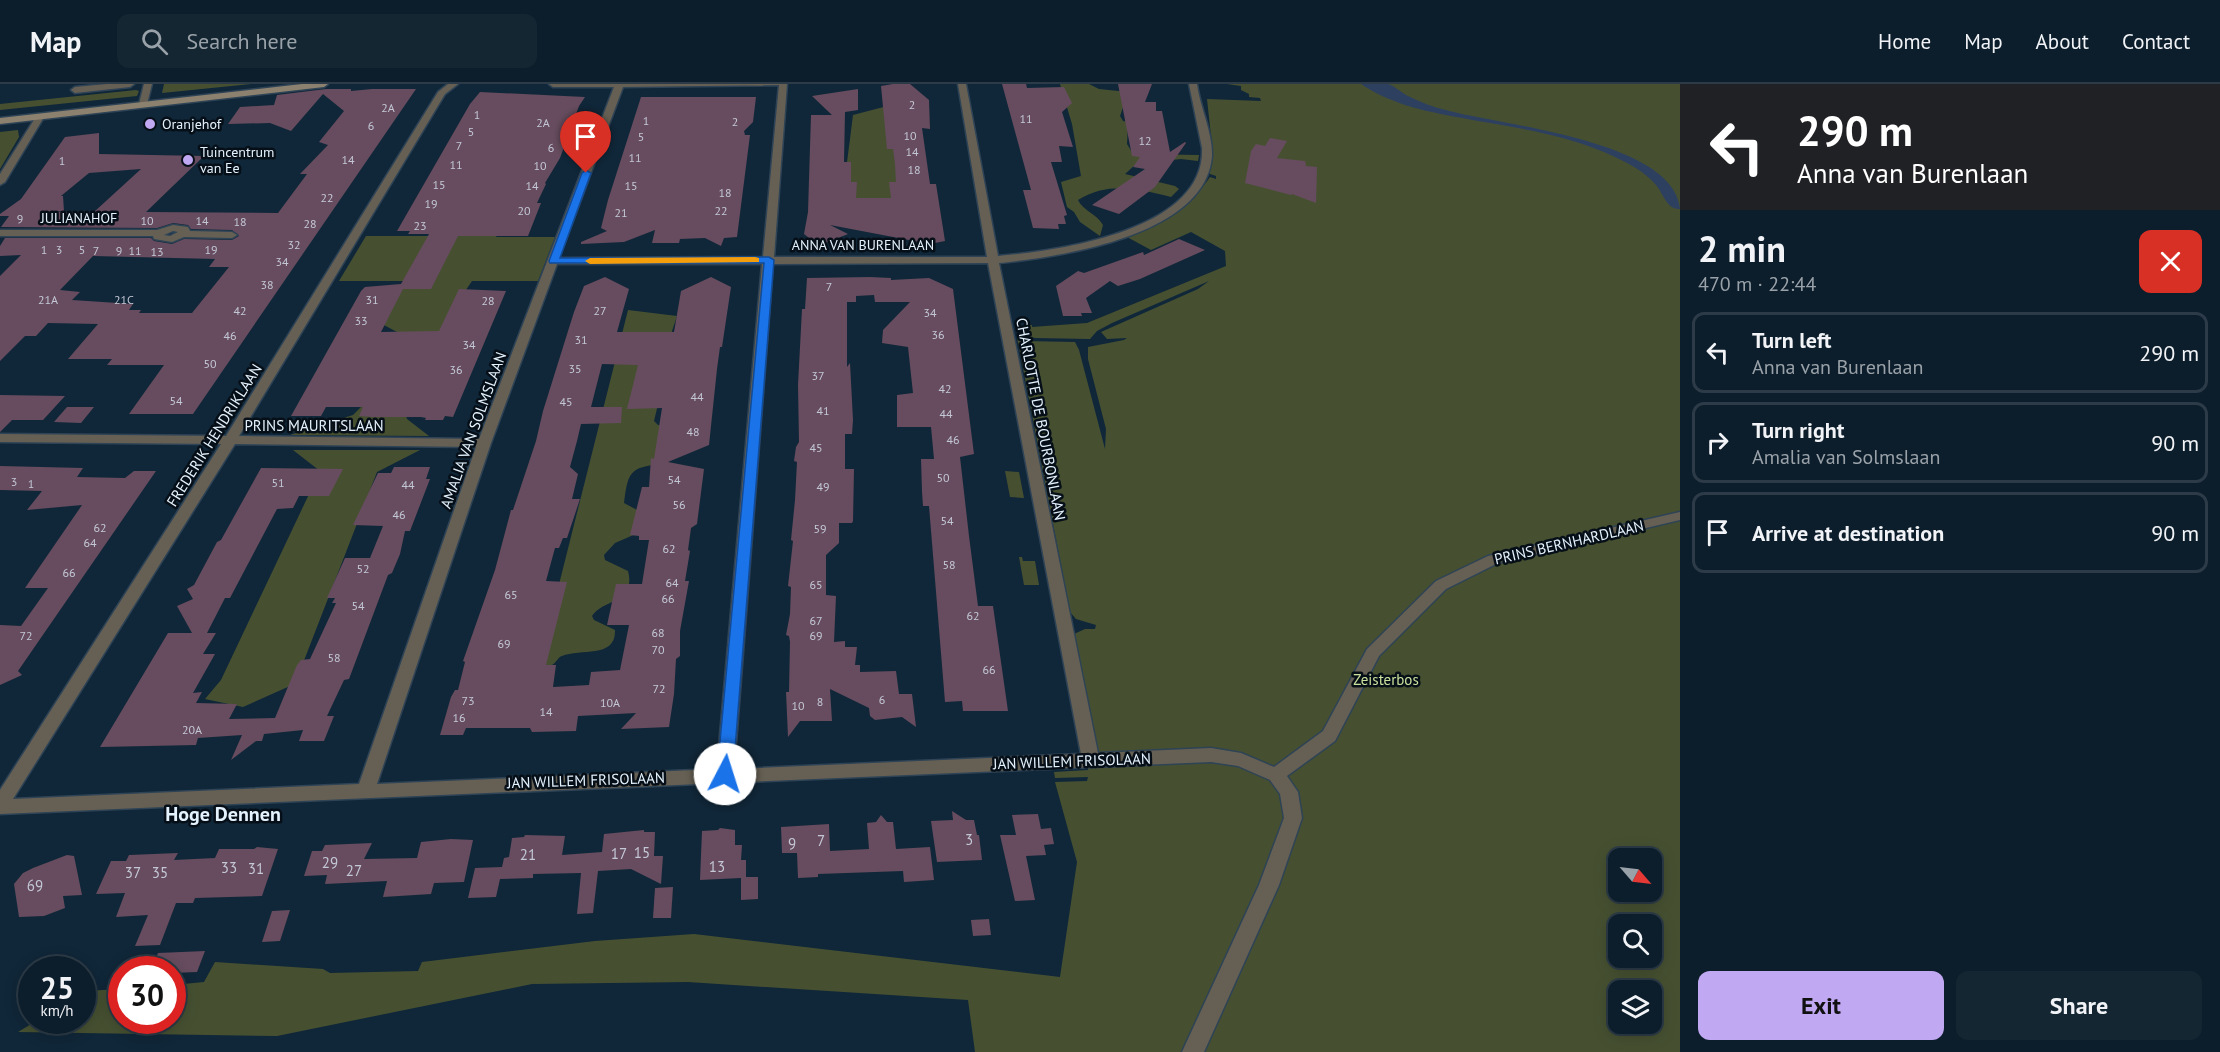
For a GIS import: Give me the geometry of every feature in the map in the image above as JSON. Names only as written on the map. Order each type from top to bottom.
[{"type":"main road","points":[[0,121],[324,84]]},
{"type":"street","points":[[75,90],[129,84]]},
{"type":"street","points":[[142,104],[148,84]]},
{"type":"street","name":"FREDERIK HENDRIKLAAN","points":[[0,806],[230,441],[442,92],[454,84]]},
{"type":"street","points":[[553,84],[775,84]]},
{"type":"street","points":[[725,774],[783,84]]},
{"type":"street","name":"CHARLOTTE DE BOURBONLAAN","points":[[962,84],[993,260],[1091,760]]},
{"type":"street","name":"ANNA VAN BURENLAAN","points":[[554,261],[993,260],[1055,254],[1118,237],[1160,218],[1193,192],[1203,174],[1207,157],[1193,84]]},
{"type":"street","name":"AMALIA VAN SOLMSLAAN","points":[[366,790],[484,443],[619,85]]},
{"type":"street","points":[[0,182],[40,117]]},
{"type":"street","name":"JULIANAHOF","points":[[0,233],[158,233],[160,238],[168,239],[184,234],[232,235]]},
{"type":"street","name":"PRINS MAURITSLAAN","points":[[0,438],[484,443]]},
{"type":"street","name":"PRINS BERNHARDLAAN","points":[[1276,775],[1329,736],[1373,652],[1441,585],[1492,559],[1680,516]]},
{"type":"street","name":"JAN WILLEM FRISOLAAN","points":[[0,806],[1211,755],[1240,760],[1276,775]]},
{"type":"street","points":[[1193,1052],[1211,1017],[1269,885],[1293,818],[1288,792],[1276,775]]},
{"type":"green space","points":[[164,84],[251,84],[162,93]]},
{"type":"green space","points":[[1060,84],[1089,84],[1099,89],[1128,92],[1120,116],[1123,121],[1128,122],[1127,144],[1133,154],[1199,155],[1198,161],[1181,159],[1136,164],[1125,174],[1175,186],[1179,189],[1171,197],[1135,189],[1101,190],[1078,200],[1103,225],[1100,236],[1080,222],[1074,212],[1067,207],[1061,182],[1081,176],[1072,124]]},
{"type":"green space","name":"Zeisterbos","points":[[1227,84],[1680,84],[1680,1052],[975,1052],[968,1000],[688,982],[532,984],[277,1036],[148,1034],[186,1034],[186,984],[204,982],[215,962],[323,969],[330,973],[418,971],[422,962],[595,941],[694,934],[1060,977],[1077,862],[1055,782],[1087,781],[1088,777],[1055,778],[1054,772],[1088,770],[1091,715],[1074,634],[1085,629],[1095,629],[1096,625],[1076,619],[1070,612],[1017,337],[1024,341],[1075,342],[1105,449],[1106,429],[1088,359],[1088,347],[1124,340],[1127,338],[1107,339],[1101,332],[1198,289],[1209,281],[1112,323],[1097,331],[1090,339],[1035,338],[1023,334],[1019,326],[1087,323],[1226,266],[1225,251],[1191,232],[1151,250],[1127,237],[1173,213],[1194,197],[1210,177],[1216,179],[1216,176],[1210,174],[1210,146],[1212,145],[1207,99],[1261,101],[1260,98],[1249,97],[1249,94],[1241,90],[1241,86]]},
{"type":"green space","points":[[139,91],[137,96],[0,110],[0,104]]},
{"type":"green space","points":[[895,104],[902,227],[839,226],[853,115]]},
{"type":"green space","points":[[18,130],[19,137],[0,169],[0,132]]},
{"type":"green space","points":[[544,131],[496,237],[555,237],[538,281],[472,281],[453,309],[403,405],[407,419],[429,436],[290,435],[353,415],[365,403],[403,340],[397,332],[382,324],[404,281],[339,281],[366,236],[436,236]]},
{"type":"green space","points":[[628,310],[677,316],[654,421],[658,425],[675,428],[661,464],[642,467],[632,473],[629,478],[624,503],[639,511],[638,533],[615,543],[604,555],[605,560],[628,571],[629,582],[623,595],[597,610],[592,616],[594,620],[615,630],[614,639],[603,649],[569,654],[561,657],[552,665],[538,668]]},
{"type":"green space","points":[[293,450],[420,450],[377,472],[298,676],[290,686],[243,707],[205,699],[221,680],[320,471]]},
{"type":"green space","points":[[1005,471],[1019,472],[1024,498],[1010,497]]},
{"type":"green space","points":[[1019,557],[1022,557],[1023,561],[1035,561],[1039,585],[1024,585]]},
{"type":"green space","name":"Zeisterbos","points":[[96,990],[108,990],[108,1033],[96,1033]]},
{"type":"water","points":[[1361,84],[1388,84],[1408,96],[1436,107],[1580,139],[1617,151],[1648,167],[1670,186],[1680,209],[1672,207],[1652,180],[1642,172],[1599,150],[1548,134],[1417,109],[1389,99]]},
{"type":"building","points":[[910,84],[929,100],[930,129],[922,128],[930,184],[936,184],[945,241],[930,244],[830,225],[848,234],[823,244],[809,238],[804,234],[808,212],[811,115],[832,115],[812,96],[858,89],[858,110],[845,112],[844,162],[851,162],[851,182],[857,182],[856,198],[891,198],[889,182],[896,182],[895,164],[893,149],[887,149],[881,86]]},
{"type":"building","points":[[1002,84],[1026,84],[1027,88],[1064,87],[1072,103],[1062,112],[1073,147],[1059,146],[1062,162],[1051,162],[1067,215],[1064,216],[1066,224],[1058,224],[1059,229],[1033,228],[1023,190],[1031,190]]},
{"type":"building","points":[[1118,84],[1152,84],[1145,102],[1156,102],[1156,111],[1162,111],[1170,152],[1186,143],[1155,187],[1119,214],[1092,205],[1145,169],[1133,167],[1140,157],[1132,156]]},
{"type":"building","points":[[326,89],[351,89],[351,91],[416,89],[193,414],[129,414],[164,365],[107,365],[112,359],[68,359],[98,324],[48,323],[36,336],[25,336],[0,361],[0,276],[21,255],[0,256],[0,246],[5,238],[151,238],[154,241],[172,244],[184,239],[232,240],[239,236],[232,230],[191,229],[188,225],[173,223],[157,228],[1,227],[9,216],[0,216],[0,214],[21,199],[65,137],[99,133],[99,154],[204,156],[146,212],[278,213],[307,174],[300,174],[328,145],[319,142],[344,111],[323,94],[291,131],[270,123],[228,124],[240,107],[274,105],[277,95]],"holes":[[[141,169],[94,212],[52,212],[64,211],[63,196],[61,196],[89,173]],[[93,256],[215,259],[209,267],[229,267],[192,313],[139,313],[141,310],[129,310],[133,304],[72,300],[80,292],[60,290]]]},
{"type":"building","points":[[480,92],[585,97],[579,106],[560,158],[545,183],[537,203],[541,203],[528,236],[458,236],[431,289],[403,289],[381,332],[439,331],[459,289],[506,291],[453,417],[445,416],[443,420],[425,420],[426,418],[421,417],[359,416],[363,407],[326,407],[321,416],[291,416],[361,291],[365,287],[401,284],[429,234],[408,234],[410,231],[397,231],[470,104]]},
{"type":"building","points":[[641,97],[756,97],[753,122],[744,131],[745,135],[750,135],[737,237],[724,238],[721,246],[705,238],[680,239],[679,243],[652,243],[655,230],[624,242],[581,244],[607,231],[601,228],[608,200]]},
{"type":"building","points":[[1270,138],[1287,141],[1277,158],[1305,161],[1306,166],[1317,167],[1316,203],[1292,194],[1245,183],[1251,151],[1256,144],[1265,146]]},
{"type":"building","points":[[1179,239],[1205,250],[1140,279],[1118,286],[1110,281],[1086,298],[1092,313],[1081,313],[1082,316],[1063,316],[1056,286],[1078,271],[1084,273],[1143,252],[1144,255]]},
{"type":"building","points":[[605,277],[629,289],[617,332],[674,332],[681,291],[711,277],[731,287],[722,347],[720,347],[709,445],[668,462],[704,469],[697,524],[691,528],[688,550],[690,551],[685,581],[689,581],[680,631],[680,656],[676,659],[669,727],[621,729],[636,713],[578,716],[576,731],[532,732],[530,728],[466,728],[463,735],[440,735],[451,697],[455,690],[458,690],[465,662],[463,661],[495,570],[511,510],[513,510],[536,441],[543,411],[584,286]],"holes":[[[602,364],[638,365],[627,409],[662,408],[654,459],[651,458],[649,487],[642,487],[630,535],[639,536],[639,540],[649,540],[642,584],[616,584],[607,625],[629,625],[620,670],[591,672],[589,685],[553,687],[556,665],[546,665],[567,582],[546,581],[555,548],[559,548],[563,538],[567,538],[580,499],[572,499],[578,474],[570,467],[581,424],[621,423],[622,407],[591,407]]]},
{"type":"building","points":[[807,278],[891,278],[891,280],[929,278],[953,289],[974,454],[960,457],[978,606],[993,606],[1008,711],[963,711],[962,701],[945,702],[929,506],[923,506],[922,492],[921,459],[934,459],[931,427],[897,427],[897,395],[913,393],[908,347],[882,343],[883,330],[910,302],[875,302],[874,295],[856,296],[856,302],[847,302],[847,367],[850,363],[853,420],[852,434],[845,434],[845,469],[854,469],[853,521],[852,523],[839,523],[839,543],[826,555],[826,595],[836,596],[834,642],[845,641],[845,647],[857,647],[855,665],[860,665],[860,672],[896,671],[899,694],[912,694],[916,727],[902,717],[875,720],[870,716],[869,708],[830,689],[832,721],[800,721],[788,737],[786,692],[789,692],[790,642],[789,636],[786,635],[790,614],[791,587],[788,586],[797,462],[794,461],[799,442],[798,385],[802,309],[805,309]]},
{"type":"building","points":[[0,395],[65,396],[43,420],[12,420],[0,432]]},
{"type":"building","points":[[67,407],[94,407],[81,423],[54,422]]},
{"type":"building","points":[[0,466],[83,468],[77,477],[125,478],[134,471],[156,471],[18,671],[22,675],[0,685],[0,625],[21,626],[48,588],[25,588],[82,505],[27,510],[42,491],[0,490]]},
{"type":"building","points":[[394,467],[430,467],[426,479],[430,479],[410,531],[405,531],[400,554],[392,573],[388,575],[349,679],[344,680],[327,716],[334,716],[324,741],[299,741],[303,730],[264,734],[262,741],[256,741],[231,760],[242,735],[198,738],[196,745],[100,747],[168,633],[192,633],[177,606],[193,599],[187,589],[194,585],[261,468],[343,469],[329,496],[299,496],[293,508],[277,509],[230,598],[225,598],[207,633],[216,633],[203,654],[215,654],[193,693],[202,692],[196,703],[237,704],[229,719],[275,718],[297,665],[301,660],[310,659],[336,603],[332,603],[335,598],[327,598],[345,558],[370,558],[383,526],[353,525],[378,473],[391,473]]},
{"type":"building","points":[[952,811],[966,820],[974,820],[977,835],[979,835],[982,860],[937,862],[931,821],[953,820]]},
{"type":"building","points":[[1038,814],[1041,829],[1051,828],[1054,844],[1044,845],[1046,855],[1026,856],[1035,900],[1015,901],[1000,835],[1016,835],[1012,815]]},
{"type":"building","points":[[881,815],[887,822],[893,822],[896,849],[930,847],[934,880],[904,882],[903,871],[818,874],[818,877],[798,878],[797,853],[782,853],[781,827],[829,824],[830,851],[869,849],[867,823],[876,822]]},
{"type":"building","points":[[720,828],[735,830],[735,845],[742,845],[741,860],[746,860],[746,877],[758,877],[758,899],[741,900],[741,878],[700,880],[702,831]]},
{"type":"building","points":[[644,830],[644,832],[655,832],[654,856],[663,856],[661,884],[631,869],[598,871],[593,913],[577,914],[581,873],[533,874],[533,878],[500,879],[496,897],[468,898],[475,868],[502,867],[504,858],[509,857],[512,838],[525,835],[565,836],[562,855],[602,852],[604,834]]},
{"type":"building","points":[[451,839],[473,840],[464,882],[434,883],[431,894],[383,897],[387,881],[325,884],[327,875],[304,876],[312,851],[322,851],[325,845],[372,843],[364,859],[417,858],[421,842]]},
{"type":"building","points":[[257,847],[278,849],[262,896],[195,898],[193,903],[176,903],[160,945],[135,946],[148,915],[116,917],[125,893],[96,894],[111,861],[126,861],[129,855],[178,853],[174,860],[215,858],[219,849],[254,849]]},
{"type":"building","points":[[67,855],[74,856],[82,895],[63,896],[65,908],[44,916],[19,917],[14,884],[23,873]]},
{"type":"building","points":[[673,887],[671,918],[653,918],[655,888]]},
{"type":"building","points":[[290,910],[280,941],[262,942],[272,911]]},
{"type":"building","points":[[989,919],[991,935],[973,936],[971,920]]},
{"type":"building","points":[[205,951],[197,972],[186,972],[186,956],[157,956],[158,953]]},
{"type":"slow traffic","points":[[590,261],[755,260]]},
{"type":"place","name":"Oranjehof","points":[[150,124]]},
{"type":"place","name":"Tuincentrum van Ee","points":[[188,160]]},
{"type":"district","name":"Hoge Dennen","points":[[223,814]]},
{"type":"route","points":[[586,173],[554,261],[769,260],[725,774]]}]
